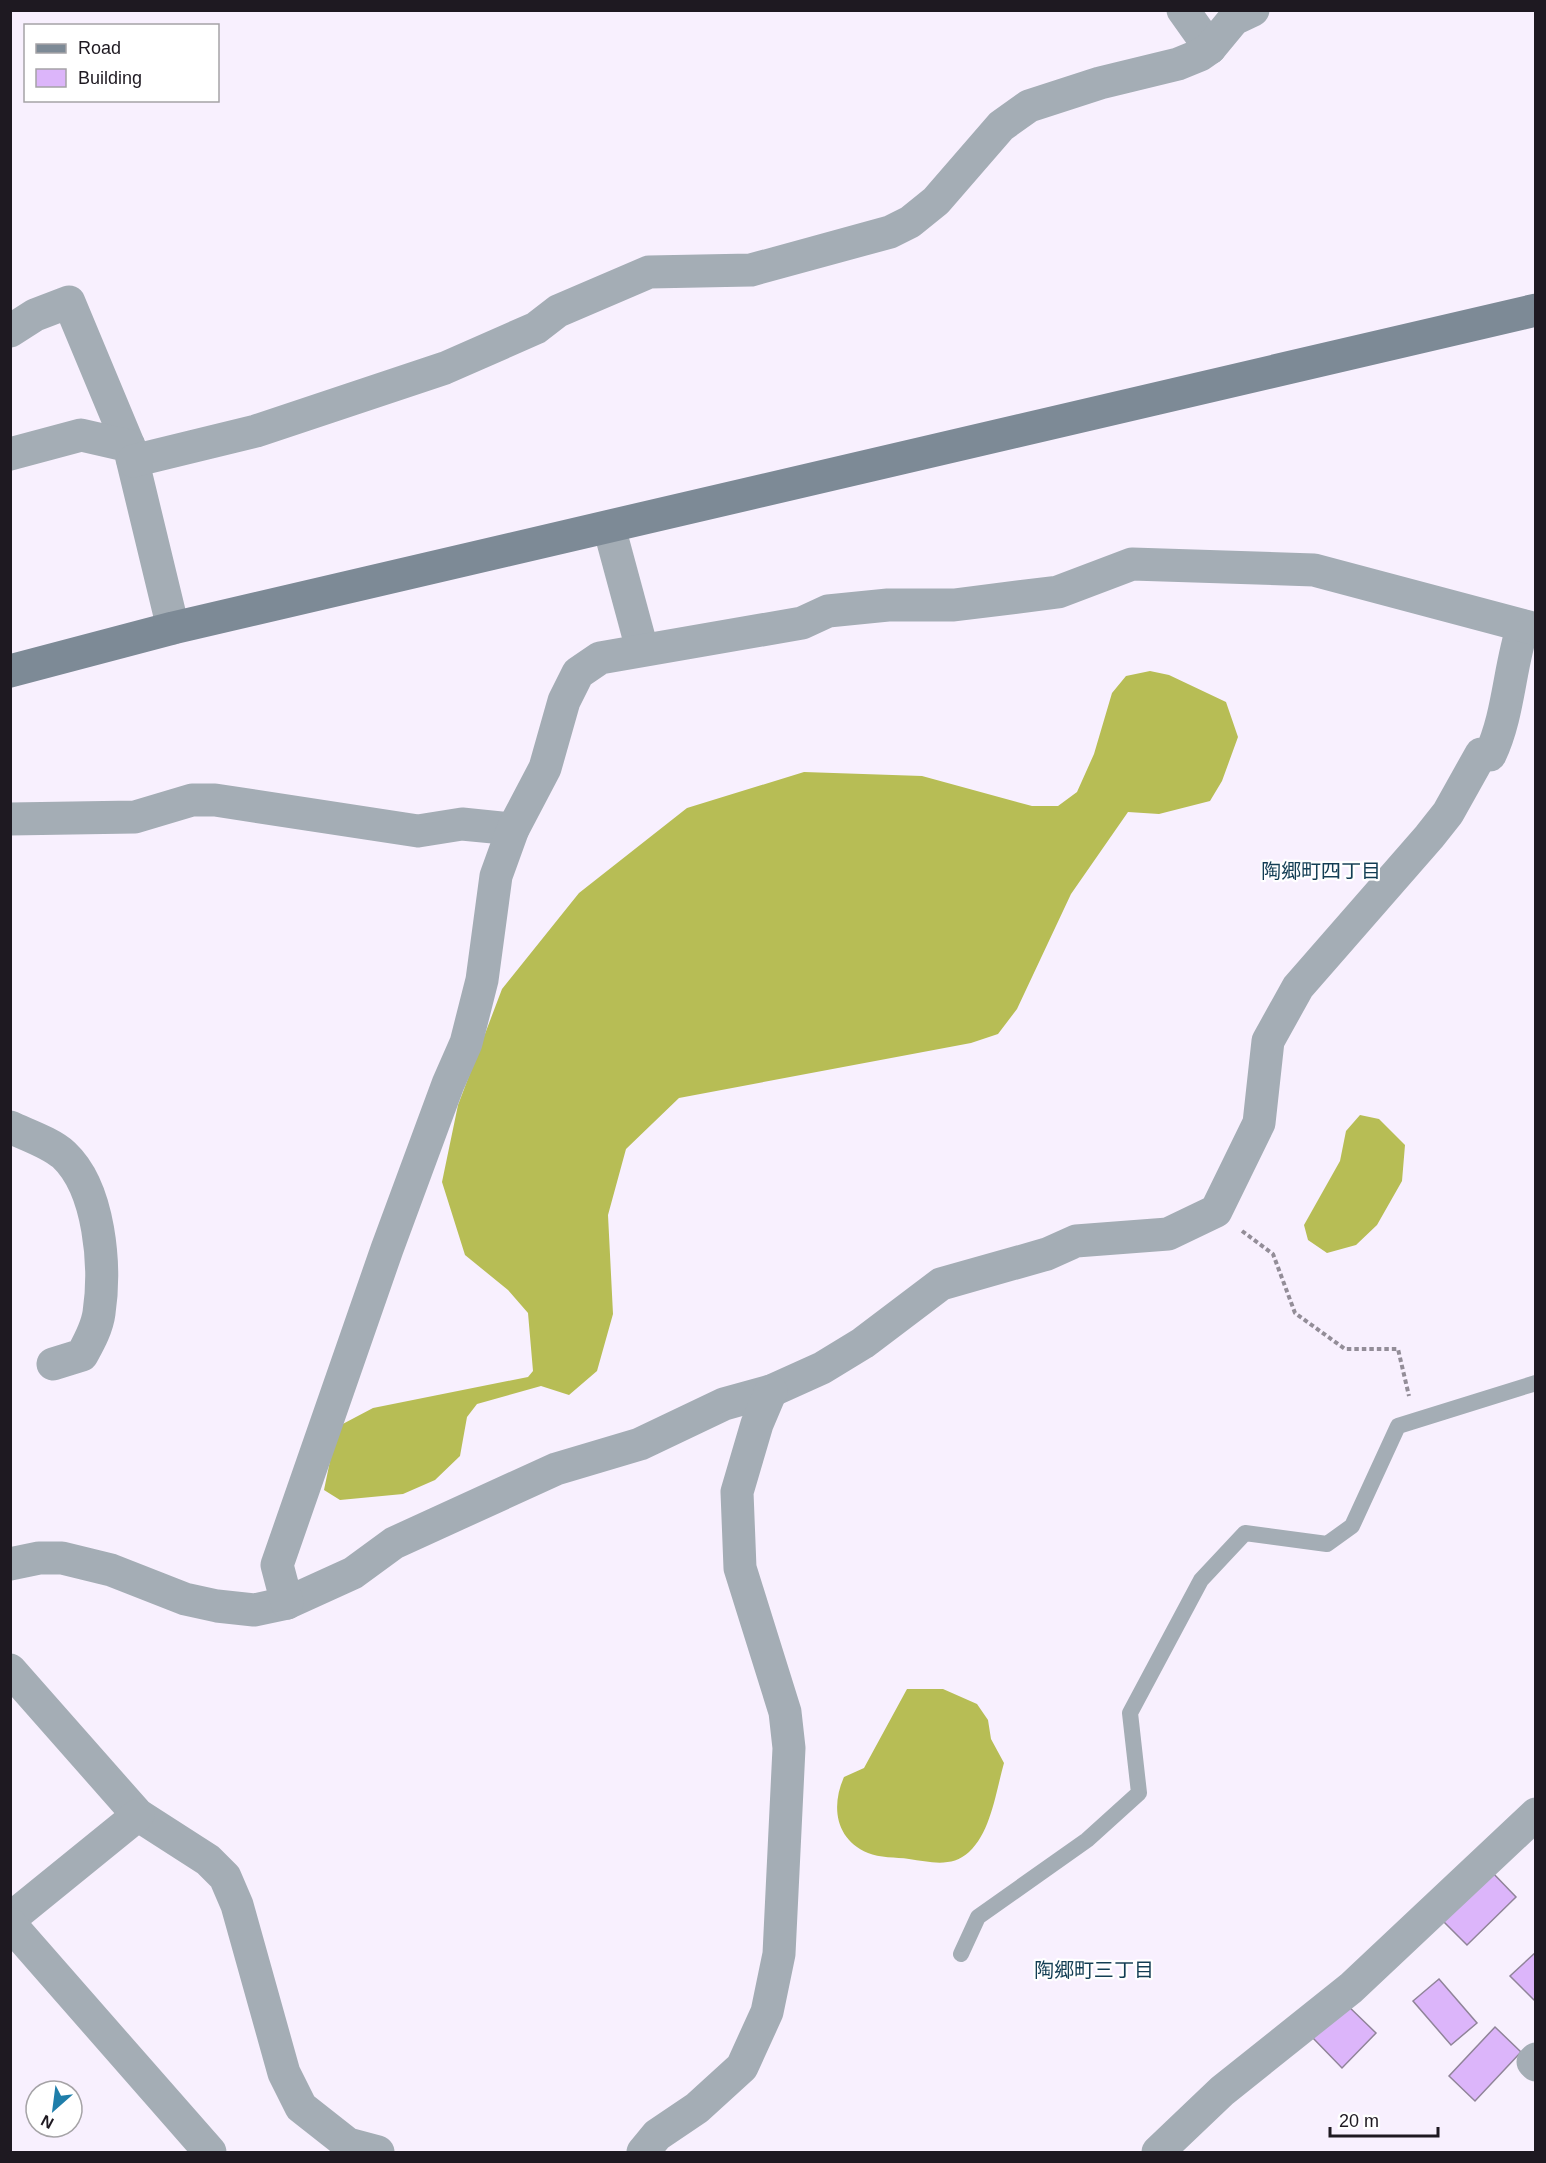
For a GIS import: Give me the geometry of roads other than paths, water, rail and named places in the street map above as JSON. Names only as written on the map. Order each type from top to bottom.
[{"type":"street","points":[[1183,10],[1210,48]]},
{"type":"street","points":[[10,454],[81,435],[131,453],[256,431],[445,368],[536,328],[558,311],[649,272],[751,270],[890,232],[910,222],[936,201],[1001,126],[1029,106],[1100,83],[1178,64],[1210,48],[1234,19],[1253,10]]},
{"type":"street","points":[[10,331],[35,315],[69,302],[131,453],[173,628]]},
{"type":"street","points":[[10,671],[173,628],[1536,310]]},
{"type":"street","points":[[609,527],[642,650]]},
{"type":"street","points":[[10,1564],[39,1558],[62,1558],[111,1570],[185,1599],[217,1606],[254,1610],[287,1603],[353,1573],[394,1543],[556,1469],[640,1444],[724,1404],[771,1391],[832,1362],[941,1284],[1047,1254],[1076,1241],[1168,1234],[1216,1211],[1259,1123],[1268,1041],[1298,987],[1448,813],[1481,754],[1490,755],[1504,711],[1513,655],[1529,627],[1314,570],[1132,564],[1058,592],[954,605],[888,605],[828,611],[802,623],[600,658],[578,673],[564,701],[545,768],[513,829],[496,876],[482,980],[466,1043],[448,1084],[387,1250],[277,1565],[287,1603]]},
{"type":"street","points":[[10,819],[135,817],[192,800],[215,800],[418,831],[462,824],[513,829]]},
{"type":"street","points":[[10,1127],[62,1154],[84,1182],[96,1217],[100,1272],[99,1313],[92,1338],[82,1355],[53,1364]]},
{"type":"street","points":[[643,2152],[657,2135],[697,2108],[742,2067],[767,2012],[779,1954],[789,1748],[785,1712],[740,1568],[737,1492],[756,1424],[771,1391]]},
{"type":"street","points":[[10,1670],[138,1815],[208,1860],[225,1877],[237,1905],[284,2073],[301,2107],[322,2127],[348,2144],[378,2152]]},
{"type":"street","points":[[1158,2152],[1222,2091],[1351,1988],[1536,1814]]},
{"type":"street","points":[[138,1815],[10,1921],[207,2152]]},
{"type":"street","points":[[1536,2059],[1533,2062],[1536,2065]]},
{"type":"lane","points":[[961,1954],[978,1917],[1087,1840],[1139,1793],[1130,1713],[1201,1580],[1245,1533],[1327,1544],[1353,1526],[1398,1426],[1536,1383]]},
{"type":"district","name":"陶郷町四丁目","points":[[1321,871]]},
{"type":"district","name":"陶郷町三丁目","points":[[1094,1970]]}]
